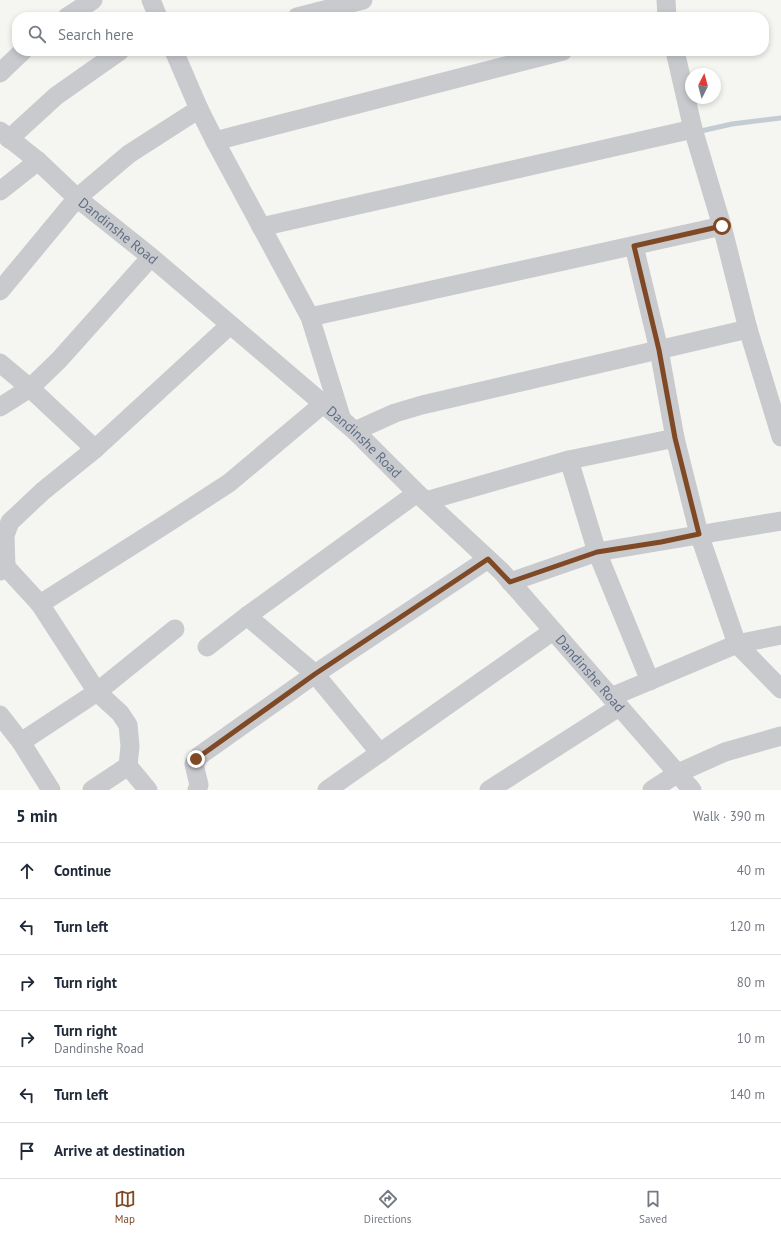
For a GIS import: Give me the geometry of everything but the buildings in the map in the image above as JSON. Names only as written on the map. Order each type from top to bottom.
[{"type":"street","points":[[75,12],[93,0]]},
{"type":"street","points":[[151,0],[156,12]]},
{"type":"street","points":[[316,12],[363,0]]},
{"type":"street","points":[[666,0],[667,12]]},
{"type":"street","points":[[0,73],[18,56]]},
{"type":"street","points":[[4,135],[113,56]]},
{"type":"street","points":[[176,56],[199,109],[310,317],[349,426],[422,405],[748,329]]},
{"type":"street","points":[[215,140],[543,56]]},
{"type":"street","points":[[676,56],[693,129],[722,226],[748,329],[781,437]]},
{"type":"street","points":[[0,291],[77,198],[129,154],[199,109]]},
{"type":"street","points":[[261,227],[693,129]]},
{"type":"street","name":"Dandinshe Road","points":[[4,135],[38,161],[77,198],[151,257],[349,426],[488,559],[510,582],[692,790]]},
{"type":"street","points":[[0,191],[38,161]]},
{"type":"street","points":[[310,317],[722,226]]},
{"type":"street","points":[[634,246],[659,350],[675,438],[699,534],[737,644],[781,689]]},
{"type":"street","points":[[0,407],[30,388],[59,360],[151,257]]},
{"type":"street","points":[[148,790],[128,766],[130,746],[128,726],[120,713],[97,692],[40,604],[3,569],[5,523],[95,449],[230,325]]},
{"type":"street","points":[[0,363],[30,388],[95,449]]},
{"type":"street","points":[[40,604],[229,483],[323,404]]},
{"type":"street","points":[[207,647],[247,616],[422,497],[569,460],[675,438]]},
{"type":"street","points":[[569,460],[597,552],[650,680]]},
{"type":"street","points":[[510,582],[597,552],[781,521]]},
{"type":"street","points":[[197,790],[199,785],[194,764],[199,756],[315,674],[488,559]]},
{"type":"street","points":[[247,616],[315,674],[380,753]]},
{"type":"street","points":[[21,742],[97,692],[175,629]]},
{"type":"street","points":[[327,790],[553,631]]},
{"type":"street","points":[[489,790],[615,702],[650,680],[737,644],[781,635]]},
{"type":"street","points":[[0,715],[21,742],[51,790]]},
{"type":"street","points":[[652,790],[678,773],[726,752],[781,736]]},
{"type":"street","points":[[92,790],[128,766]]},
{"type":"waterway","points":[[701,131],[732,124],[781,118]]},
{"type":"route","points":[[196,759],[315,674],[488,559],[510,582],[597,552],[661,542],[699,534],[675,438],[659,350],[634,246],[722,226]]}]
